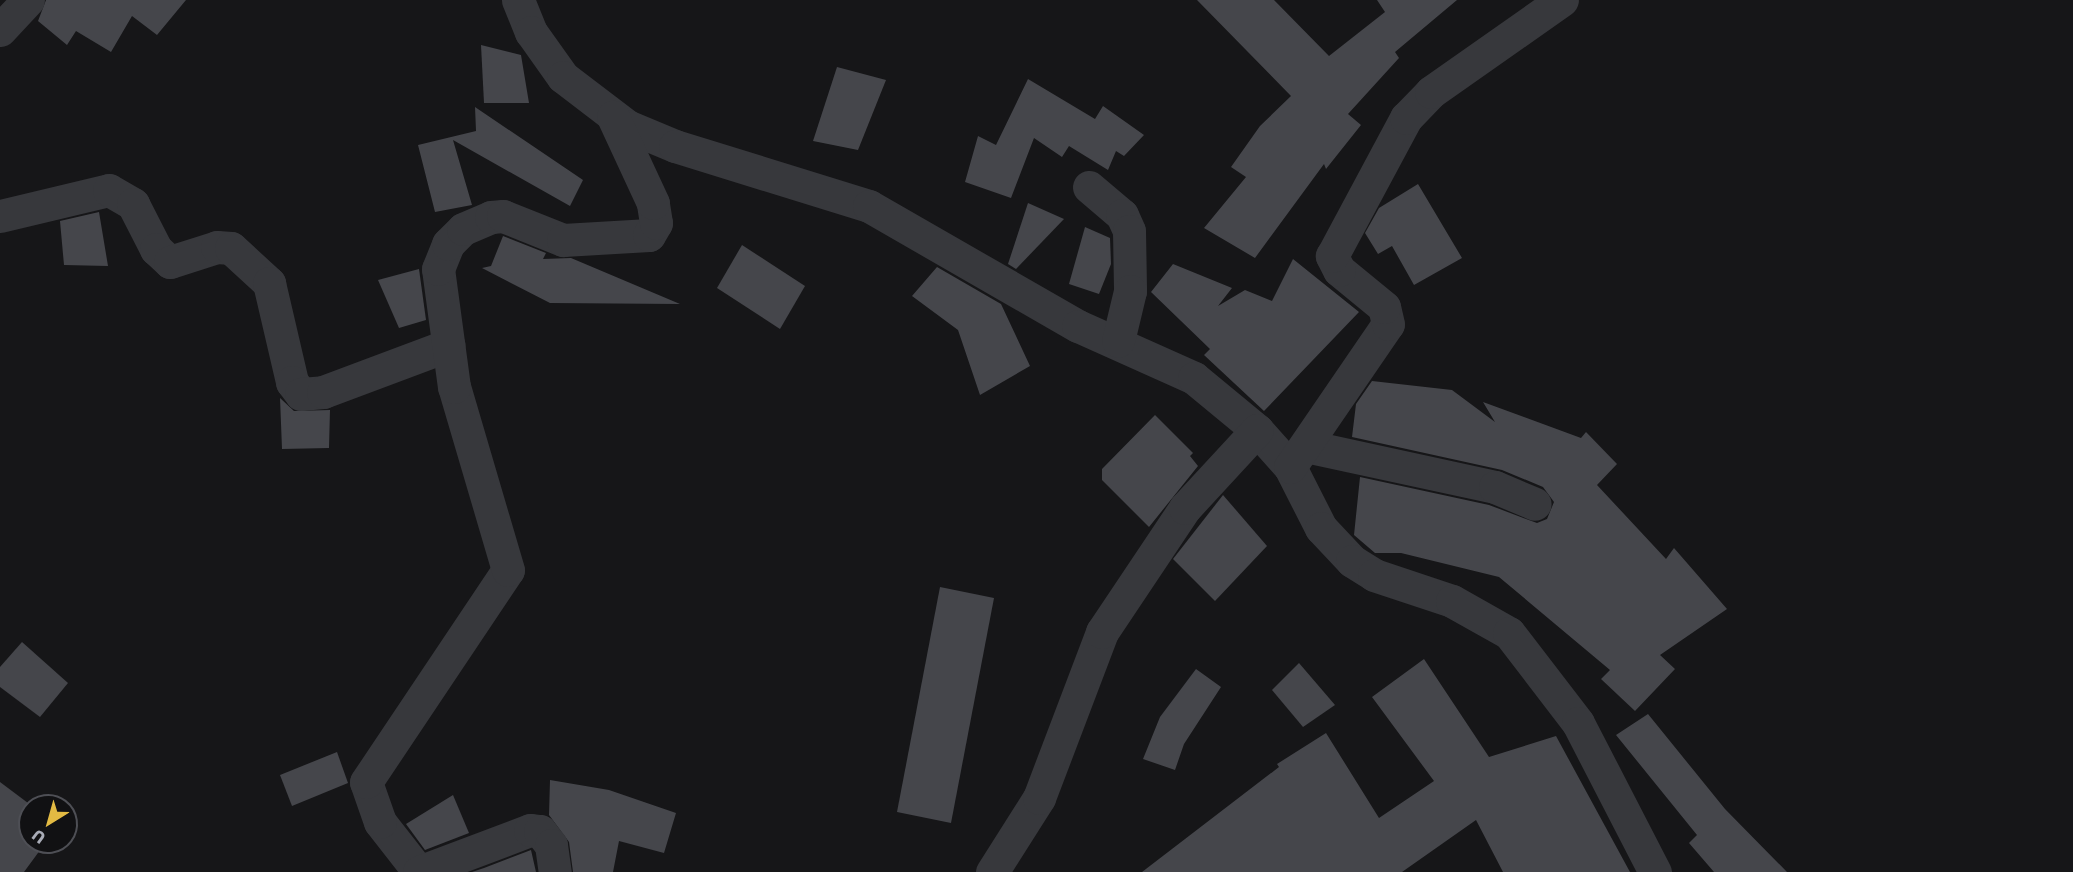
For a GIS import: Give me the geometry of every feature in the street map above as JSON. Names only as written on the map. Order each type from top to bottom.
[{"type":"street","points":[[0,30],[28,0]]},
{"type":"street","points":[[518,0],[531,32],[563,77],[613,117],[675,146],[869,206],[1078,326],[1118,341],[1194,378],[1257,430],[1298,457],[1495,487],[1535,504]]},
{"type":"street","points":[[1298,457],[1388,324],[1384,308],[1339,270],[1332,256],[1406,118],[1431,92],[1562,0]]},
{"type":"street","points":[[555,872],[551,844],[533,830],[419,872],[380,822],[366,782],[508,570],[454,387],[438,269],[448,244],[470,225],[503,216],[563,240],[649,235],[656,223],[653,203],[613,117]]},
{"type":"street","points":[[1089,187],[1108,200],[1129,231],[1130,291],[1118,341]]},
{"type":"street","points":[[0,216],[109,190],[133,204],[156,249],[171,262],[217,246],[231,248],[269,283],[292,382],[301,394],[323,392],[449,345]]},
{"type":"street","points":[[993,872],[1039,798],[1102,632],[1185,508],[1257,430]]},
{"type":"street","points":[[1298,457],[1321,528],[1352,561],[1374,575],[1489,620],[1530,655],[1578,723],[1655,872]]},
{"type":"building","points":[[46,0],[186,0],[157,35],[132,16],[111,52],[76,31],[67,45],[38,21]]},
{"type":"building","points":[[1197,0],[1274,0],[1329,56],[1385,12],[1377,0],[1457,0],[1395,52],[1399,58],[1348,114],[1361,125],[1326,169],[1324,164],[1255,258],[1204,228],[1246,177],[1231,167],[1260,126],[1291,96]]},
{"type":"building","points":[[481,45],[521,55],[529,103],[484,103]]},
{"type":"building","points":[[837,67],[886,80],[858,150],[813,141]]},
{"type":"building","points":[[1028,79],[1095,119],[1103,106],[1144,135],[1124,156],[1116,151],[1108,170],[1069,146],[1062,157],[1034,138],[1011,198],[965,182],[978,136],[996,145]]},
{"type":"building","points":[[475,107],[583,180],[570,206],[453,140],[472,205],[435,212],[418,145],[476,131]]},
{"type":"building","points":[[1418,184],[1462,258],[1414,285],[1392,246],[1378,254],[1365,233],[1379,208]]},
{"type":"building","points":[[1028,203],[1064,219],[1016,269],[1008,264]]},
{"type":"building","points":[[99,212],[108,266],[64,265],[60,221]]},
{"type":"building","points":[[1085,227],[1110,238],[1111,264],[1099,294],[1069,284]]},
{"type":"building","points":[[503,236],[546,253],[543,259],[571,258],[680,304],[550,303],[482,268],[491,266]]},
{"type":"building","points":[[742,245],[805,286],[780,329],[717,288]]},
{"type":"building","points":[[1293,259],[1359,312],[1264,411],[1204,355],[1210,349],[1151,292],[1173,264],[1232,288],[1218,306],[1245,290],[1272,301]]},
{"type":"building","points":[[937,267],[1001,304],[1030,366],[980,395],[958,330],[912,296]]},
{"type":"building","points":[[419,269],[426,320],[399,328],[378,280]]},
{"type":"building","points":[[1372,381],[1452,390],[1495,422],[1483,402],[1581,438],[1586,432],[1617,464],[1597,485],[1666,559],[1674,548],[1727,609],[1660,655],[1675,669],[1635,711],[1601,679],[1610,670],[1499,577],[1401,553],[1375,553],[1354,535],[1360,477],[1489,505],[1537,523],[1547,519],[1554,502],[1543,487],[1502,470],[1352,437],[1356,404]]},
{"type":"building","points":[[280,398],[294,411],[330,410],[329,448],[282,449]]},
{"type":"building","points":[[1155,415],[1193,453],[1190,456],[1198,466],[1149,527],[1102,480],[1102,469]]},
{"type":"building","points":[[1223,495],[1267,546],[1215,601],[1173,559]]},
{"type":"building","points":[[940,587],[994,598],[951,823],[897,812]]},
{"type":"building","points":[[22,642],[68,683],[40,717],[0,687],[0,667]]},
{"type":"building","points":[[1424,659],[1489,757],[1556,736],[1630,872],[1503,872],[1476,820],[1402,872],[1142,872],[1279,767],[1277,764],[1326,733],[1379,818],[1434,781],[1372,697]]},
{"type":"building","points":[[1299,663],[1335,705],[1303,727],[1272,690]]},
{"type":"building","points":[[1196,669],[1221,687],[1184,744],[1175,770],[1143,759],[1160,717]]},
{"type":"building","points":[[1648,714],[1725,809],[1787,872],[1714,872],[1689,843],[1697,835],[1616,735]]},
{"type":"building","points":[[337,752],[348,783],[292,806],[280,775]]},
{"type":"building","points":[[550,780],[609,790],[676,813],[664,853],[619,841],[613,872],[573,872],[569,842],[549,815]]},
{"type":"building","points":[[0,782],[18,796],[18,854],[37,854],[24,872],[0,872]]},
{"type":"building","points":[[453,795],[469,833],[425,850],[406,824]]},
{"type":"building","points":[[531,850],[536,872],[472,872],[484,868]]}]
